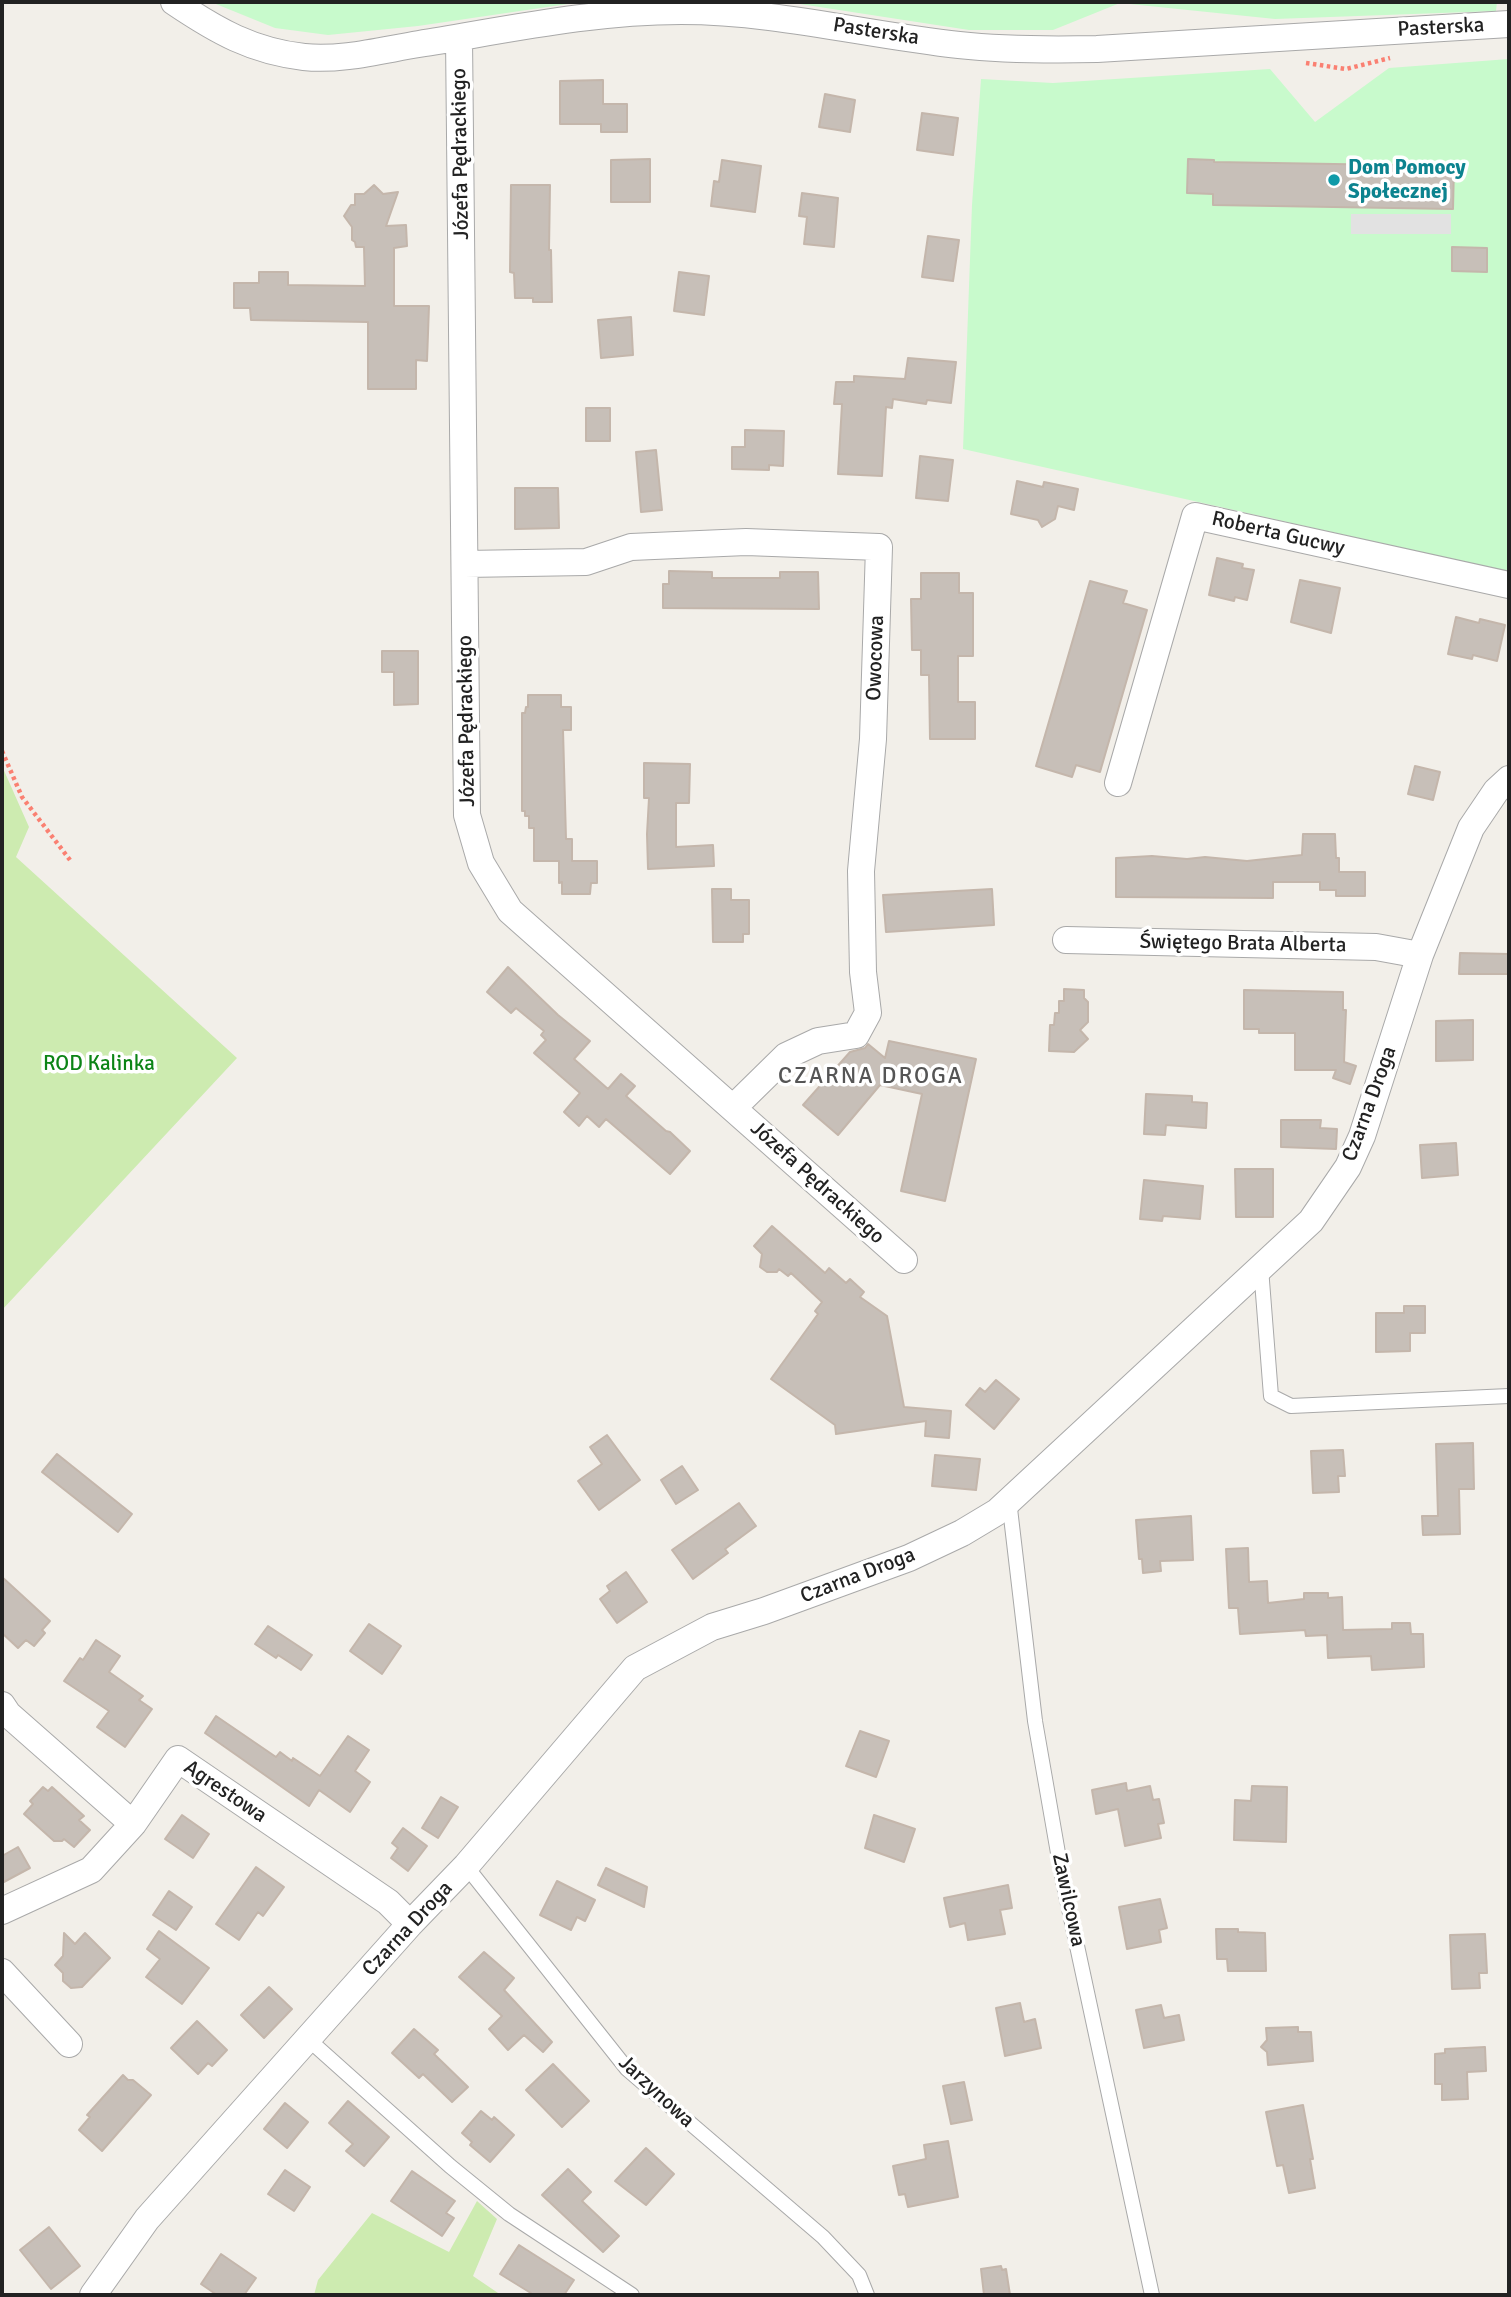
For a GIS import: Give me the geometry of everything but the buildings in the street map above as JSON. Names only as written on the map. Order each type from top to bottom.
[{"type":"street","name":"Pasterska","points":[[174,2],[230,36],[253,46],[307,57],[347,55],[583,18],[681,10],[755,14],[958,45],[1031,50],[1110,48],[1509,24]]},
{"type":"street","name":"Józefa Pędrackiego","points":[[459,38],[467,815],[481,863],[510,911],[904,1260]]},
{"type":"street","name":"Roberta Gucwy","points":[[1118,783],[1195,516],[1509,586]]},
{"type":"street","name":"Owocowa","points":[[465,564],[586,562],[631,547],[746,542],[879,547],[873,739],[861,871],[863,972],[868,1013],[856,1035],[818,1041],[786,1056],[733,1108]]},
{"type":"street","name":"Czarna Droga","points":[[93,2295],[147,2219],[410,1924],[466,1866],[635,1668],[712,1627],[764,1612],[909,1558],[962,1533],[997,1512],[1311,1221],[1348,1167],[1362,1136],[1420,955],[1471,828],[1496,791],[1509,779]]},
{"type":"street","name":"Świętego Brata Alberta","points":[[1066,940],[1377,947],[1420,955]]},
{"type":"street","points":[[2,1705],[8,1714],[133,1824],[91,1870],[2,1911]]},
{"type":"street","name":"Agrestowa","points":[[133,1824],[178,1759],[388,1902],[410,1924]]},
{"type":"street","points":[[2,1972],[69,2044]]},
{"type":"lane","points":[[1261,1268],[1271,1396],[1291,1406],[1509,1396]]},
{"type":"lane","name":"Zawilcowa","points":[[1009,1500],[1035,1721],[1060,1863],[1152,2295]]},
{"type":"lane","name":"Jarzynowa","points":[[466,1866],[627,2069],[823,2237],[859,2275],[867,2295]]},
{"type":"lane","points":[[307,2039],[509,2214],[632,2295]]},
{"type":"path","points":[[1295,62],[1346,69],[1394,57]]},
{"type":"path","points":[[2,751],[22,797],[70,860]]},
{"type":"green space","points":[[211,2],[581,2],[418,26],[328,35],[275,28]]},
{"type":"green space","points":[[787,2],[1497,2],[1496,11],[1275,19],[1120,3],[1053,30],[969,30]]},
{"type":"green space","points":[[1509,59],[1509,572],[963,449],[972,205],[981,79],[1053,83],[1270,69],[1315,122],[1389,68]]},
{"type":"green space","name":"ROD Kalinka","points":[[2,766],[29,827],[16,857],[237,1058],[2,1310]]},
{"type":"green space","points":[[477,2201],[497,2219],[473,2276],[501,2295],[314,2295],[318,2280],[372,2213],[449,2252]]},
{"type":"shaded area","points":[[1351,214],[1451,214],[1451,234],[1351,234]]},
{"type":"place","name":"Dom Pomocy Społecznej","points":[[1334,180]]},
{"type":"district","name":"CZARNA DROGA","points":[[871,1077]]}]
